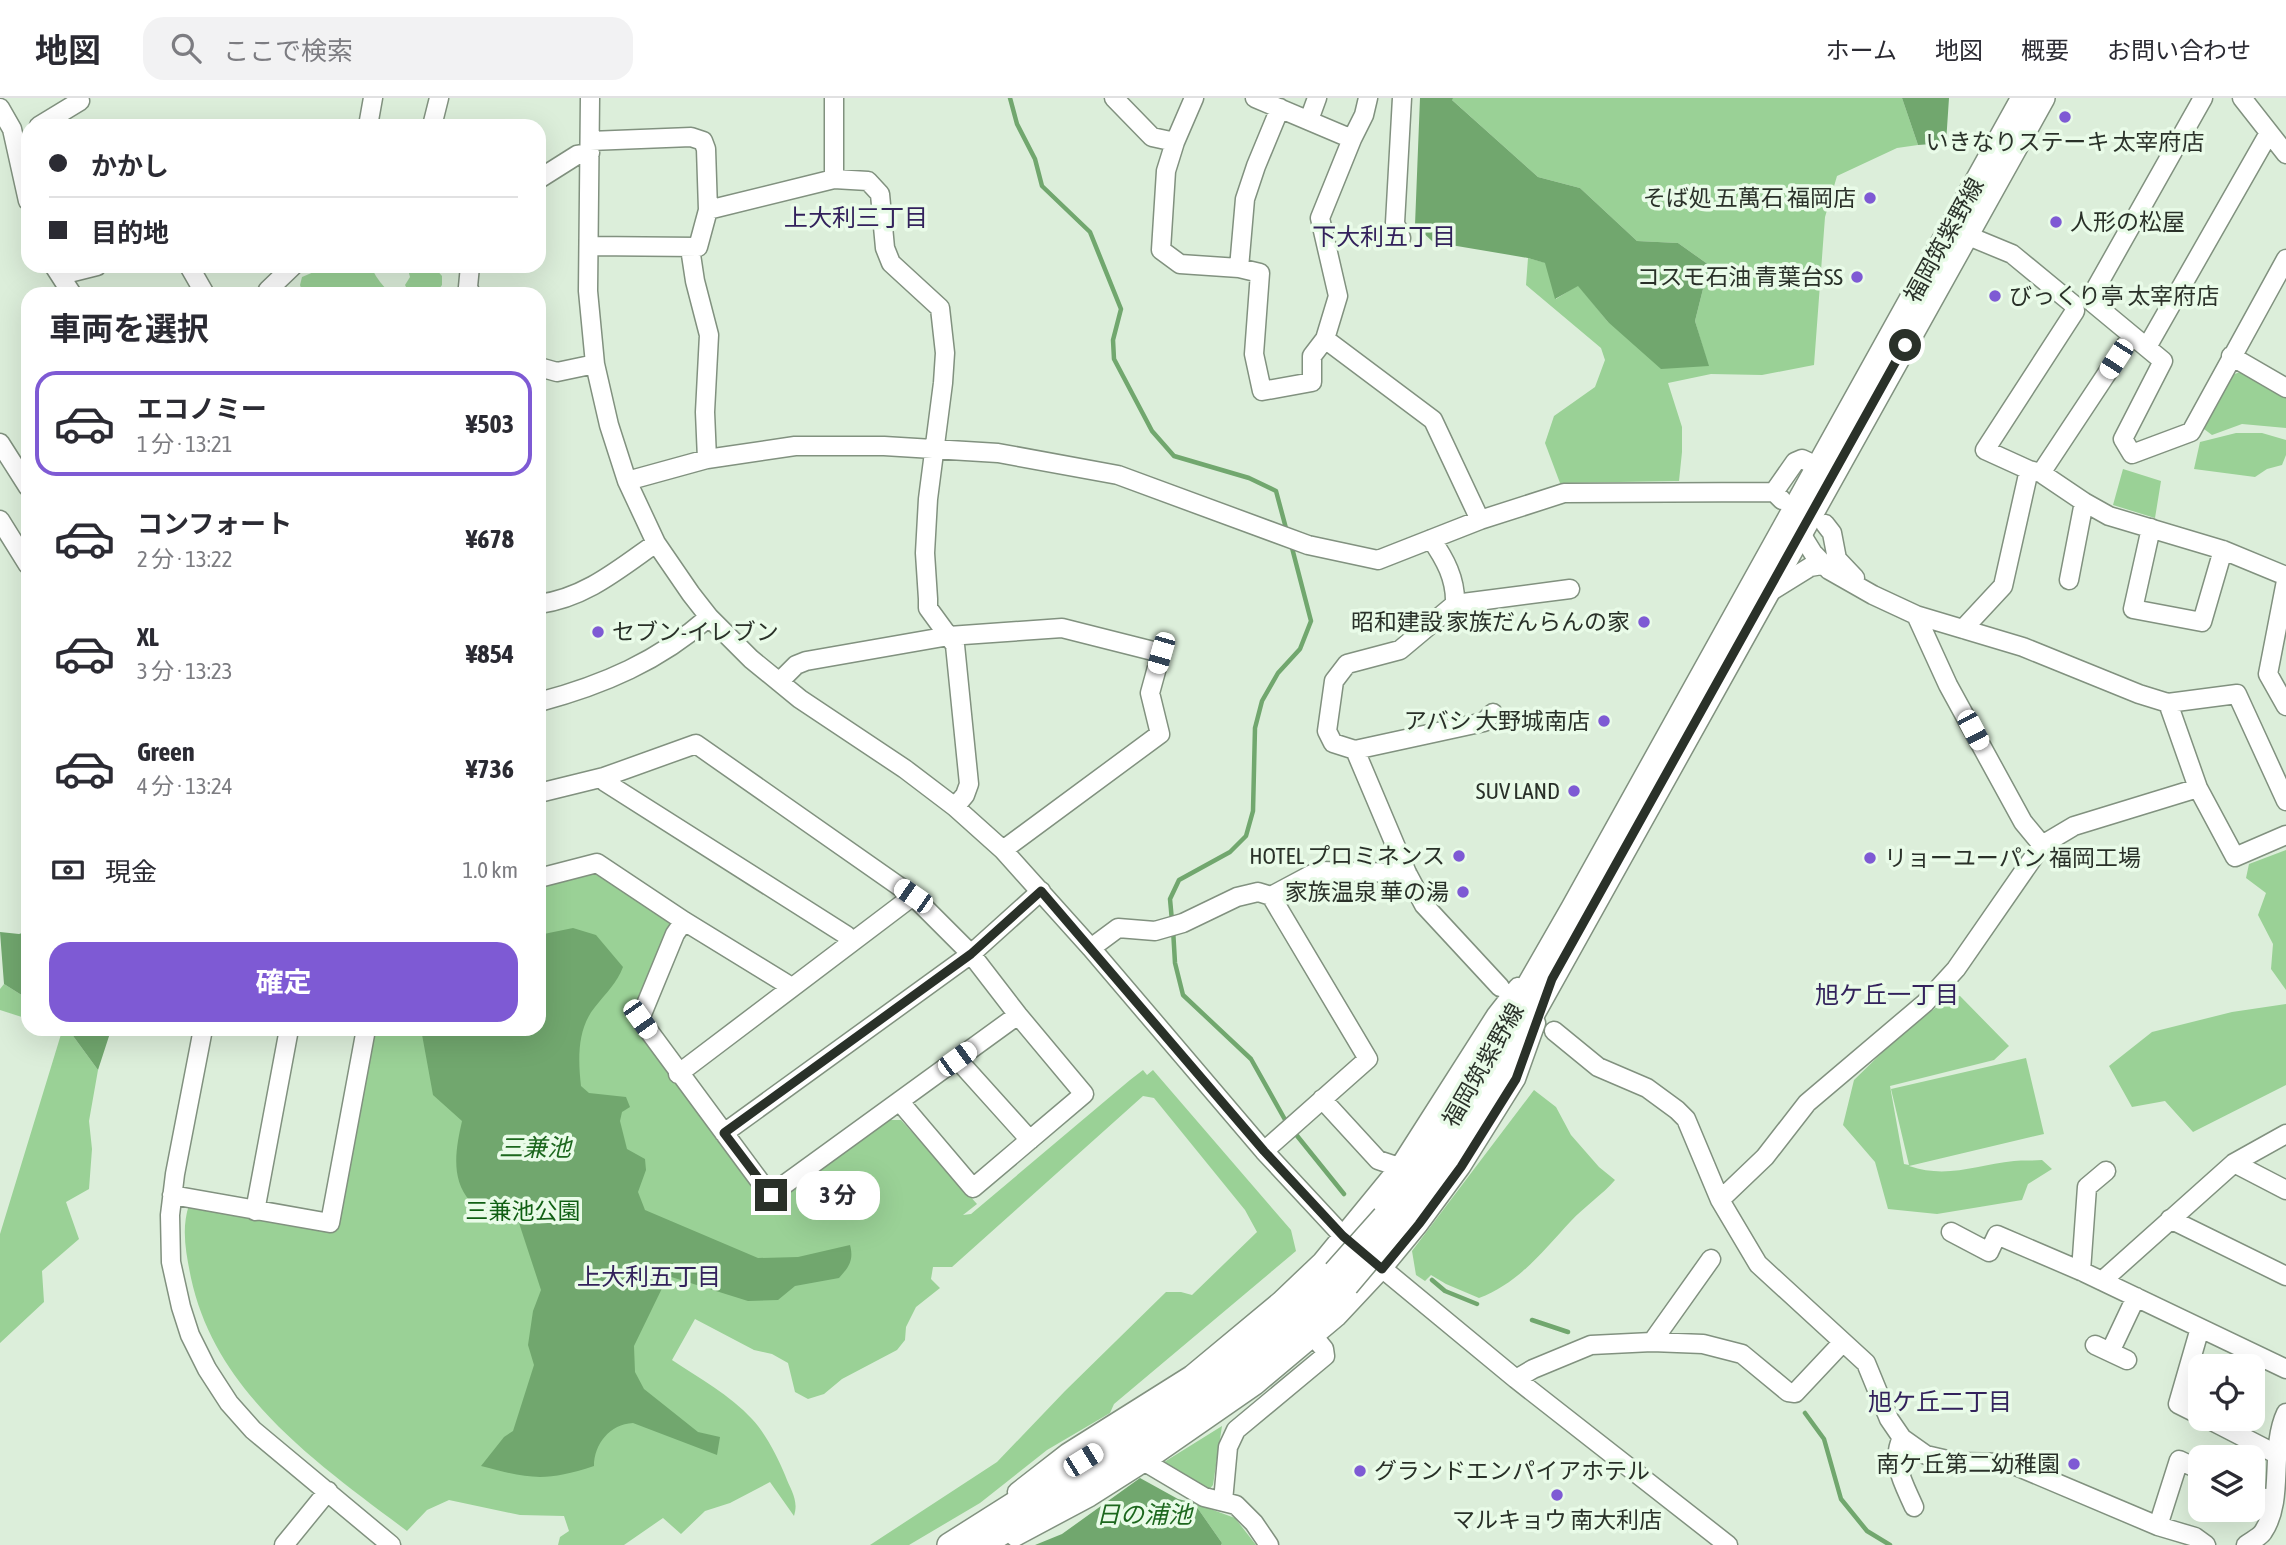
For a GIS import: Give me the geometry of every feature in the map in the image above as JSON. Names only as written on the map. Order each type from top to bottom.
[{"type":"main road","name":"福岡筑紫野線","points":[[983,1545],[1201,1407],[1286,1342],[1390,1221],[1437,1175],[1481,1107],[1545,973],[1817,466],[2023,98]]},
{"type":"main road","name":"福岡筑紫野線","points":[[1545,973],[1768,593],[2043,98]]},
{"type":"main road","name":"福岡筑紫野線","points":[[948,1545],[1196,1389],[1341,1278]]},
{"type":"street","points":[[369,119],[373,98]]},
{"type":"street","points":[[434,119],[439,98]]},
{"type":"street","points":[[590,98],[588,292],[595,364],[609,425],[627,481],[656,543],[691,594],[709,617],[751,659],[779,682],[905,769],[955,807],[1003,850],[1091,948],[1264,1151],[1343,1236],[1717,1542]]},
{"type":"street","points":[[834,98],[834,179]]},
{"type":"street","points":[[1114,98],[1152,137],[1175,142]]},
{"type":"street","points":[[1194,98],[1166,171],[1161,250],[1180,264],[1239,268],[1260,273],[1254,354],[1262,391],[1312,382],[1312,356],[1325,339],[1338,296],[1320,218],[1364,115],[1368,98]]},
{"type":"street","points":[[1255,98],[1352,139]]},
{"type":"street","points":[[1309,120],[1317,98]]},
{"type":"street","points":[[1401,238],[1395,223],[1402,98]]},
{"type":"street","points":[[2203,98],[2092,295],[2093,303],[2163,361],[2123,439],[2132,454],[2191,432],[2286,259]]},
{"type":"street","points":[[2242,98],[2286,153]]},
{"type":"street","points":[[50,119],[80,101]]},
{"type":"street","points":[[0,108],[21,146]]},
{"type":"street","points":[[1239,268],[1245,199],[1280,108]]},
{"type":"street","points":[[2147,347],[2269,133]]},
{"type":"street","points":[[546,175],[590,147],[691,136],[702,141],[706,149],[708,210],[698,247],[589,246]]},
{"type":"street","points":[[708,210],[834,179],[869,181],[880,194],[886,248],[891,262],[940,308],[945,353],[928,499],[925,553],[929,608],[955,645],[959,672],[970,784],[955,807]]},
{"type":"street","points":[[1966,235],[2012,254],[2074,305],[2075,311],[1985,450],[2035,471],[2109,516],[2223,550],[2286,578],[2268,674],[2286,706]]},
{"type":"street","points":[[690,248],[695,281],[709,335],[705,412],[707,459]]},
{"type":"street","points":[[271,287],[286,273]]},
{"type":"street","points":[[1963,629],[2003,586],[2035,471],[2131,337]]},
{"type":"street","points":[[1325,339],[1433,420],[1480,520]]},
{"type":"street","points":[[2231,356],[2286,388]]},
{"type":"street","points":[[546,370],[557,372],[595,364]]},
{"type":"street","points":[[0,443],[21,476]]},
{"type":"street","points":[[627,481],[707,459],[795,446],[884,446],[998,453],[1118,475],[1308,545],[1378,560],[1480,520],[1564,493],[1778,496],[1795,462],[1802,459],[1817,466]]},
{"type":"street","points":[[2069,580],[2084,502]]},
{"type":"street","points":[[0,520],[21,554]]},
{"type":"street","points":[[1825,524],[1832,533],[1837,559],[1873,595]]},
{"type":"street","points":[[2151,528],[2133,609],[2202,622],[2223,550]]},
{"type":"street","points":[[1800,532],[1822,565],[1839,577],[1916,615],[2023,647],[2168,704],[2236,694],[2286,801]]},
{"type":"street","points":[[1431,539],[1444,558],[1455,587],[1455,604]]},
{"type":"street","points":[[546,603],[583,593],[656,543]]},
{"type":"street","points":[[1768,593],[1810,567],[1822,565]]},
{"type":"street","points":[[1493,712],[1484,722],[1354,750],[1334,743],[1327,731],[1334,681],[1347,664],[1400,650],[1455,604],[1570,589]]},
{"type":"street","points":[[1916,615],[1948,685],[2023,822],[2042,845]]},
{"type":"street","points":[[546,700],[584,690],[626,673],[685,638],[709,617]]},
{"type":"street","points":[[779,682],[796,665],[806,661],[949,636],[1062,628],[1161,653],[1150,693],[1160,734],[1003,850]]},
{"type":"street","points":[[2168,704],[2199,788],[2235,857],[2286,835]]},
{"type":"street","points":[[546,791],[604,777],[696,744],[913,896],[971,954],[1084,1094],[973,1188],[900,1102]]},
{"type":"street","points":[[1354,750],[1407,873],[1424,905],[1500,986]]},
{"type":"street","points":[[604,777],[605,782],[852,941]]},
{"type":"street","points":[[1720,1200],[1765,1157],[1807,1103],[1925,1003],[1956,969],[2042,845],[2074,826],[2199,788]]},
{"type":"street","points":[[546,876],[597,863],[791,988]]},
{"type":"street","points":[[1271,896],[1318,871],[1407,873]]},
{"type":"street","points":[[724,1133],[971,954],[1041,891]]},
{"type":"street","points":[[1091,948],[1118,928],[1155,931],[1183,923],[1237,897],[1258,892],[1271,896],[1368,1059],[1264,1151]]},
{"type":"street","points":[[678,1074],[913,896]]},
{"type":"street","points":[[684,921],[675,934],[640,1019],[678,1074],[771,1195],[1018,1015]]},
{"type":"street","points":[[992,1517],[1026,1484],[1067,1453],[1191,1375],[1282,1304],[1343,1236],[1399,1167],[1496,1015],[1517,989],[1545,973]]},
{"type":"street","points":[[996,1545],[1090,1497],[1256,1385],[1382,1269],[1461,1167],[1516,1079],[1545,973]]},
{"type":"street","points":[[1554,1031],[1598,1067],[1647,1088],[1686,1119],[1720,1200],[1758,1264],[1866,1363],[1889,1419],[1902,1438],[1926,1455],[1956,1462],[2009,1463],[2158,1526],[2195,1537],[2206,1545]]},
{"type":"street","points":[[202,1036],[172,1195],[170,1238],[181,1307],[197,1351],[229,1403],[253,1430],[391,1545]]},
{"type":"street","points":[[255,1211],[288,1036]]},
{"type":"street","points":[[172,1195],[330,1223],[365,1036]]},
{"type":"street","points":[[957,1059],[1030,1140]]},
{"type":"street","points":[[1322,1100],[1378,1160],[1399,1167]]},
{"type":"street","points":[[2102,1280],[2234,1163],[2286,1134]]},
{"type":"street","points":[[2234,1163],[2286,1190]]},
{"type":"street","points":[[2081,1270],[2087,1187],[2106,1171]]},
{"type":"street","points":[[2170,1219],[2286,1276]]},
{"type":"street","points":[[1951,1232],[1989,1252],[1997,1235],[2081,1270],[2286,1369]]},
{"type":"street","points":[[1652,1342],[1712,1259]]},
{"type":"street","points":[[2127,1360],[2102,1349],[2136,1297]]},
{"type":"street","points":[[2192,1354],[2200,1328]]},
{"type":"street","points":[[1223,1501],[1231,1439],[1236,1430],[1323,1359],[1324,1349],[1312,1335]]},
{"type":"street","points":[[1516,1379],[1591,1345],[1652,1342],[1703,1344],[1742,1354],[1788,1391],[1795,1393],[1843,1342]]},
{"type":"street","points":[[2188,1369],[2178,1404],[2188,1409]]},
{"type":"street","points":[[2246,1545],[2263,1532],[2274,1502],[2277,1443],[2286,1413]]},
{"type":"street","points":[[2231,1431],[2276,1454]]},
{"type":"street","points":[[1902,1438],[1896,1450],[1899,1474],[1914,1507]]},
{"type":"street","points":[[2158,1526],[2179,1460],[2188,1464]]},
{"type":"street","points":[[1145,1462],[1204,1497],[1236,1505],[1254,1523],[1269,1545]]},
{"type":"street","points":[[284,1545],[328,1491]]},
{"type":"street","points":[[2265,1498],[2274,1502]]},
{"type":"green space","points":[[1902,98],[1918,145],[1897,148],[1837,176],[1825,217],[1814,365],[1762,375],[1711,374],[1668,383],[1682,427],[1679,481],[1560,483],[1545,443],[1554,416],[1595,387],[1605,360],[1601,348],[1526,285],[1528,258],[1546,263],[1556,299],[1578,285],[1608,322],[1708,365],[1695,321],[1709,265],[1678,243],[1637,241],[1580,188],[1538,177],[1451,99]]},
{"type":"green space","points":[[311,273],[374,273],[385,287],[301,287],[302,277]]},
{"type":"green space","points":[[409,273],[439,273],[442,285],[406,287]]},
{"type":"green space","points":[[2240,372],[2286,398],[2286,428],[2242,424],[2212,435],[2204,429],[2232,375]]},
{"type":"green space","points":[[2236,433],[2262,433],[2286,440],[2286,455],[2282,465],[2267,469],[2255,477],[2194,469],[2200,442]]},
{"type":"green space","points":[[2123,469],[2161,481],[2155,518],[2113,505]]},
{"type":"green space","points":[[2286,850],[2286,990],[2271,969],[2273,944],[2258,915],[2266,893],[2246,878],[2249,864]]},
{"type":"green space","name":"三兼池公園","points":[[598,871],[669,917],[672,928],[632,1020],[768,1206],[890,1120],[901,1120],[977,1204],[963,1215],[971,1214],[1130,1080],[1143,1070],[1147,1075],[1153,1070],[1291,1230],[1296,1251],[1114,1404],[1110,1413],[1047,1450],[980,1503],[909,1545],[870,1545],[997,1462],[1166,1292],[1192,1295],[1257,1232],[1245,1210],[1154,1098],[1143,1096],[952,1267],[933,1267],[931,1279],[940,1288],[916,1307],[906,1327],[905,1340],[897,1350],[842,1379],[824,1394],[808,1399],[795,1392],[788,1363],[772,1354],[754,1350],[695,1319],[672,1360],[724,1395],[757,1425],[775,1453],[792,1491],[796,1505],[794,1516],[770,1482],[730,1503],[705,1511],[681,1534],[663,1518],[624,1545],[558,1545],[560,1537],[569,1531],[564,1516],[520,1515],[449,1500],[427,1510],[407,1531],[339,1480],[275,1423],[247,1391],[223,1357],[204,1319],[191,1278],[186,1250],[187,1214],[189,1205],[333,1230],[371,1036],[546,1036],[546,885]]},
{"type":"green space","points":[[4,984],[21,995],[21,1017],[0,1010],[0,989]]},
{"type":"green space","points":[[1960,996],[2009,1046],[1994,1060],[1890,1086],[1904,1164],[1909,1165],[1891,1089],[2026,1058],[2044,1134],[1909,1166],[1923,1170],[1949,1171],[2014,1161],[2042,1160],[2052,1169],[2028,1184],[2022,1200],[1937,1214],[1888,1209],[1875,1162],[1843,1125],[1854,1080],[1896,1039],[1948,998]]},
{"type":"green space","points":[[2286,1004],[2286,1085],[2193,1132],[2165,1101],[2132,1107],[2109,1066],[2152,1032],[2232,1012]]},
{"type":"green space","points":[[60,1036],[73,1036],[98,1070],[89,1121],[92,1149],[89,1189],[66,1202],[79,1239],[42,1271],[44,1302],[0,1343],[0,1234]]},
{"type":"green space","points":[[1534,1090],[1556,1107],[1571,1135],[1599,1167],[1615,1180],[1576,1216],[1530,1265],[1493,1292],[1479,1298],[1431,1275],[1425,1281],[1416,1275],[1412,1251]]},
{"type":"green space","points":[[1222,1426],[1213,1485],[1207,1492],[1161,1464]]},
{"type":"green space","points":[[1194,1503],[1235,1518],[1256,1545],[1221,1545]]},
{"type":"water","points":[[1420,98],[1453,98],[1452,100],[1538,177],[1580,188],[1637,241],[1678,243],[1709,265],[1695,321],[1709,366],[1661,369],[1608,322],[1578,286],[1555,299],[1545,263],[1433,242],[1415,225]]},
{"type":"water","points":[[1902,98],[1949,98],[1946,143],[1918,145]]},
{"type":"water","name":"三兼池","points":[[573,928],[596,935],[623,967],[585,1025],[579,1055],[580,1076],[581,1086],[589,1093],[626,1097],[630,1107],[622,1112],[620,1121],[627,1149],[645,1159],[646,1170],[638,1192],[645,1210],[758,1258],[798,1257],[850,1245],[851,1259],[839,1278],[795,1286],[778,1300],[748,1301],[668,1276],[634,1346],[635,1372],[644,1389],[698,1432],[720,1437],[717,1455],[633,1423],[617,1427],[605,1437],[597,1450],[594,1466],[563,1475],[525,1476],[481,1466],[504,1437],[513,1431],[534,1365],[528,1345],[533,1311],[541,1290],[519,1223],[485,1215],[459,1183],[456,1162],[462,1121],[433,1095],[422,1036],[546,1036],[546,934]]},
{"type":"water","points":[[0,932],[21,933],[21,995],[4,984]]},
{"type":"water","points":[[73,1036],[109,1036],[98,1070]]},
{"type":"water","name":"日の浦池","points":[[1140,1478],[1178,1499],[1194,1503],[1221,1545],[1035,1545],[1062,1534]]},
{"type":"waterway","points":[[1010,98],[1017,124],[1035,159],[1042,186],[1090,232],[1121,309],[1113,340],[1114,359],[1152,431],[1174,456],[1249,478],[1276,491],[1287,532]]},
{"type":"waterway","points":[[1172,921],[1170,899],[1179,880],[1230,852],[1246,836],[1253,811],[1255,728],[1262,701],[1278,673],[1300,649],[1311,621],[1291,544]]},
{"type":"waterway","points":[[1173,929],[1175,963],[1183,995],[1251,1059],[1288,1125]]},
{"type":"waterway","points":[[1294,1132],[1344,1194]]},
{"type":"waterway","points":[[1432,1280],[1445,1291],[1477,1304]]},
{"type":"waterway","points":[[1532,1320],[1568,1332]]},
{"type":"waterway","points":[[1805,1413],[1824,1439],[1841,1499],[1867,1531],[1890,1545]]},
{"type":"place","name":"いきなりステーキ 太宰府店","points":[[2065,117]]},
{"type":"place","name":"そば処 五萬石 福岡店","points":[[1870,198]]},
{"type":"place","name":"人形の松屋","points":[[2056,222]]},
{"type":"place","name":"コスモ石油 青葉台SS","points":[[1857,277]]},
{"type":"place","name":"びっくり亭 太宰府店","points":[[1995,296]]},
{"type":"place","name":"昭和建設 家族だんらんの家","points":[[1644,622]]},
{"type":"place","name":"セブン-イレブン","points":[[598,632]]},
{"type":"place","name":"アバシ 大野城南店","points":[[1604,721]]},
{"type":"place","name":"SUV LAND","points":[[1574,791]]},
{"type":"place","name":"HOTEL プロミネンス","points":[[1459,856]]},
{"type":"place","name":"リョーユーパン 福岡工場","points":[[1870,858]]},
{"type":"place","name":"家族温泉 華の湯","points":[[1463,892]]},
{"type":"place","name":"南ケ丘第二幼稚園","points":[[2074,1464]]},
{"type":"place","name":"グランドエンパイアホテル","points":[[1360,1471]]},
{"type":"place","name":"マルキョウ 南大利店","points":[[1557,1495]]},
{"type":"district","name":"上大利三丁目","points":[[856,218]]},
{"type":"district","name":"下大利五丁目","points":[[1384,237]]},
{"type":"district","name":"旭ケ丘一丁目","points":[[1887,995]]},
{"type":"district","name":"上大利五丁目","points":[[649,1277]]},
{"type":"district","name":"旭ケ丘二丁目","points":[[1940,1402]]},
{"type":"route","points":[[771,1195],[724,1133],[971,954],[1041,891],[1264,1151],[1343,1236],[1382,1269],[1461,1167],[1516,1079],[1552,979],[1905,345]]}]
